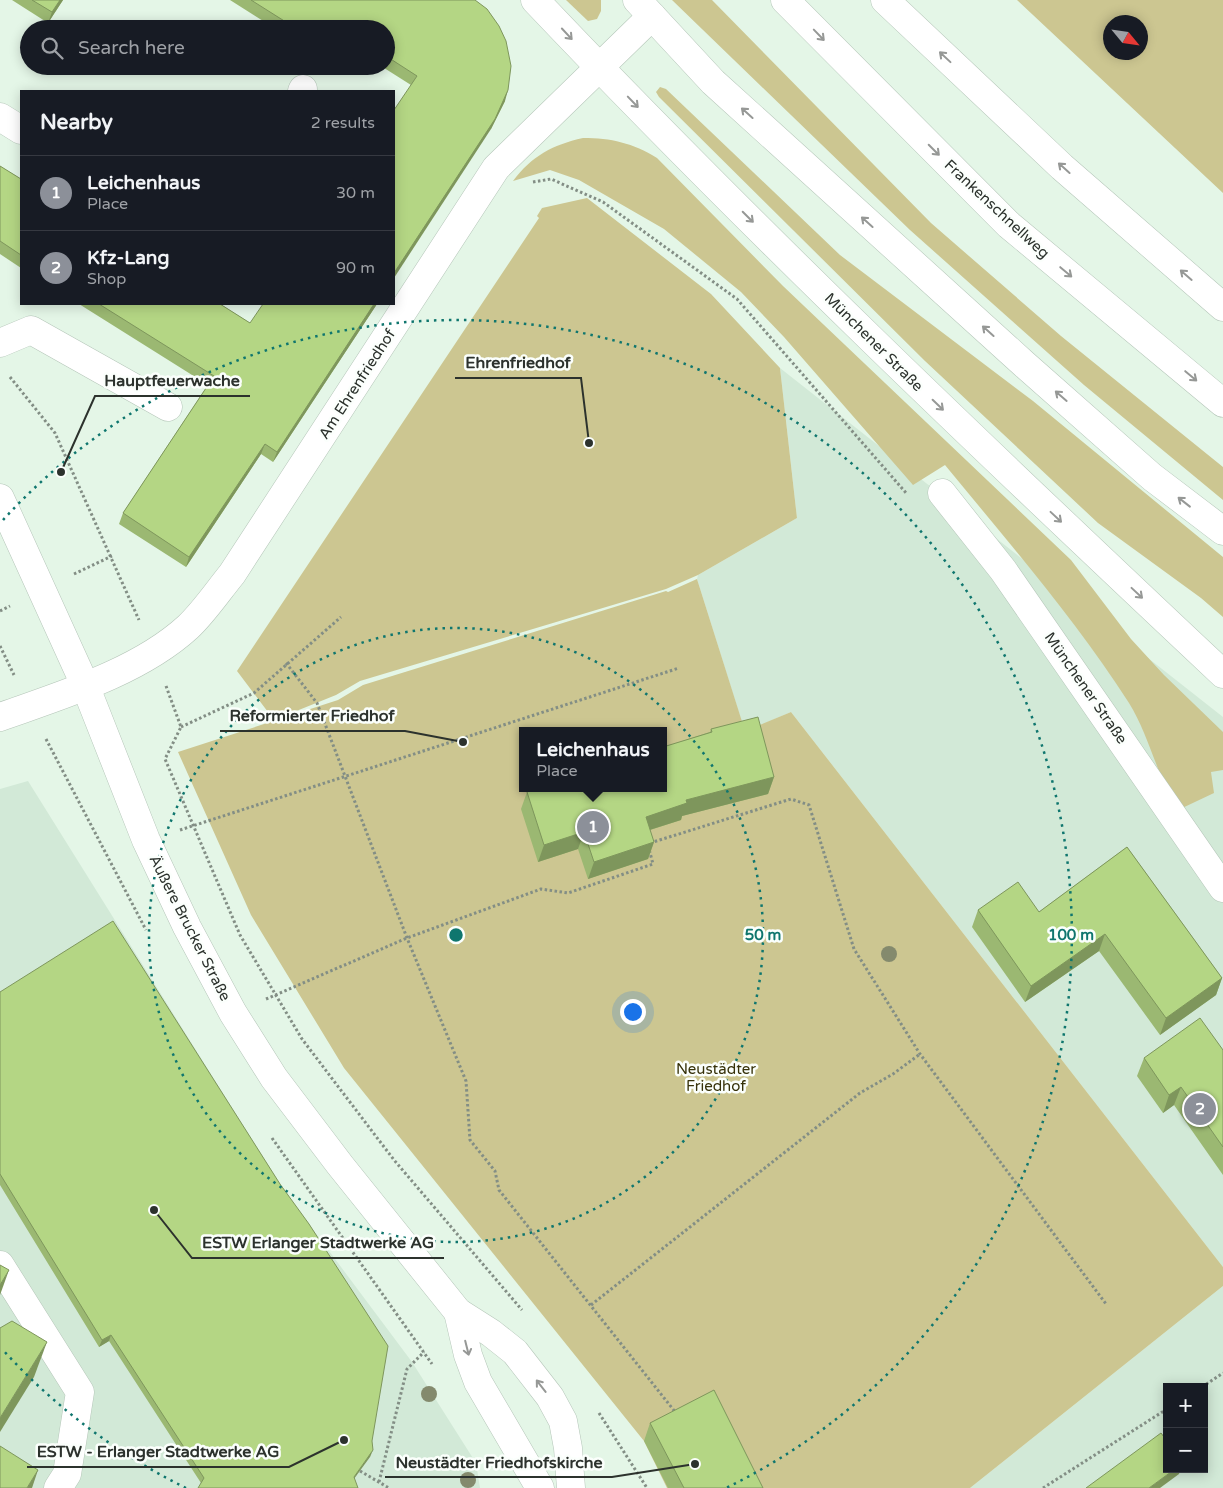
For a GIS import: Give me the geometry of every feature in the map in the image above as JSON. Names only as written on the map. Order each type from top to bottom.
[{"type":"main road","name":"Münchener Straße","points":[[535,0],[599,67],[902,371],[1223,674]]},
{"type":"main road","name":"Frankenschnellweg","points":[[785,0],[1009,224],[1223,403]]},
{"type":"main road","points":[[885,0],[1062,167],[1223,307]]},
{"type":"main road","name":"Am Ehrenfriedhof","points":[[0,717],[85,685],[154,654],[189,626],[232,574],[496,168],[599,67],[644,8]]},
{"type":"main road","points":[[644,8],[713,82],[1016,357],[1152,477],[1223,531]]},
{"type":"main road","points":[[0,117],[20,129]]},
{"type":"main road","points":[[0,344],[31,330],[168,407]]},
{"type":"main road","name":"Münchener Straße","points":[[942,493],[1003,570],[1223,888]]},
{"type":"main road","name":"Äußere Brucker Straße","points":[[0,498],[85,685],[146,840],[187,927],[233,1013],[274,1078],[340,1165],[458,1312],[491,1333],[515,1352],[550,1397],[563,1421],[568,1448],[571,1488]]},
{"type":"main road","points":[[0,1265],[80,1392],[67,1474],[58,1488]]},
{"type":"main road","name":"Äußere Brucker Straße","points":[[458,1312],[468,1354],[478,1382],[540,1488]]},
{"type":"path","points":[[483,190],[551,179],[603,202],[737,299],[910,498]]},
{"type":"path","points":[[8,374],[54,433],[154,654],[181,727]]},
{"type":"path","points":[[341,617],[286,663],[254,693],[181,727],[165,759],[240,935],[302,1040],[394,1160],[528,1317]]},
{"type":"path","points":[[286,663],[317,703],[407,938],[466,1081],[470,1140],[495,1171],[499,1190],[676,1414],[685,1409]]},
{"type":"path","points":[[146,840],[679,668]]},
{"type":"path","points":[[233,1013],[407,938],[541,889],[568,893],[653,864],[648,843],[791,799],[809,805],[854,949],[920,1054],[1106,1304]]},
{"type":"path","points":[[591,1305],[860,1093],[893,1074],[920,1054]]},
{"type":"path","points":[[379,1482],[407,1369],[424,1352]]},
{"type":"path","points":[[1208,1383],[1223,1373]]},
{"type":"path","points":[[596,1408],[648,1488]]},
{"type":"path","points":[[1043,1488],[1163,1412]]},
{"type":"path","points":[[360,1471],[389,1488]]},
{"type":"shaded area","points":[[780,368],[1223,717],[1223,1267],[791,712],[745,732],[697,579],[698,575],[797,518]]},
{"type":"shaded area","points":[[28,781],[282,1188],[412,1362],[476,1463],[480,1488],[0,1488],[0,789]]},
{"type":"shaded area","points":[[1223,1286],[1223,1488],[970,1488]]},
{"type":"green space","points":[[566,0],[601,0],[601,11],[597,19],[588,21]]},
{"type":"green space","points":[[672,0],[712,0],[931,223],[1061,336],[1223,467],[1223,500],[1084,385],[910,230]]},
{"type":"green space","points":[[1017,0],[1223,0],[1223,193]]},
{"type":"green space","points":[[660,87],[666,89],[840,255],[1033,401],[1223,557],[1223,617],[1201,598],[1098,523],[925,361],[659,97],[656,92]]},
{"type":"green space","points":[[583,138],[622,142],[657,158],[783,286],[1071,560],[1131,639],[1164,675],[1223,732],[1223,770],[1211,772],[1214,793],[1178,810],[1164,784],[1143,729],[1129,703],[1086,641],[1041,582],[945,465],[913,485],[784,337],[741,292],[664,229],[579,180],[550,170],[513,181],[535,158],[552,148]]},
{"type":"green space","points":[[587,198],[711,294],[780,368],[797,518],[698,575],[666,589],[360,681],[336,695],[274,720],[237,671],[539,218],[537,216],[542,208]]},
{"type":"green space","name":"Neustädter Friedhof","points":[[697,579],[745,731],[791,712],[1223,1267],[1223,1286],[970,1488],[667,1488],[644,1441],[344,1068],[251,915],[178,752],[338,700],[363,685],[666,591],[668,592]]},
{"type":"building","points":[[32,0],[60,0],[52,12]]},
{"type":"building","points":[[251,0],[475,0],[487,9],[499,26],[506,41],[511,66],[508,90],[495,119],[395,271],[395,109],[417,76],[395,62],[395,20],[283,20]]},
{"type":"building","points":[[0,166],[20,178],[20,254],[0,241]]},
{"type":"building","points":[[101,305],[222,305],[250,323],[262,305],[373,305],[277,452],[265,444],[189,557],[123,513],[214,376]]},
{"type":"building","points":[[758,717],[774,777],[686,800],[687,803],[646,817],[654,842],[594,862],[584,832],[544,845],[527,792],[667,792],[667,746],[712,732],[711,729]]},
{"type":"building","points":[[1127,847],[1222,978],[1166,1018],[1105,934],[1031,986],[978,910],[1018,882],[1039,912]]},
{"type":"building","points":[[113,921],[280,1184],[309,1224],[388,1346],[372,1441],[373,1450],[354,1477],[358,1488],[198,1488],[204,1478],[111,1335],[102,1340],[0,1174],[0,992]]},
{"type":"building","points":[[1200,1018],[1223,1050],[1223,1147],[1181,1087],[1169,1095],[1144,1058]]},
{"type":"building","points":[[0,1265],[9,1270],[0,1285]]},
{"type":"building","points":[[12,1321],[47,1342],[0,1418],[0,1328]]},
{"type":"building","points":[[714,1390],[763,1488],[684,1488],[650,1423]]},
{"type":"building","points":[[1161,1433],[1163,1436],[1163,1473],[1170,1473],[1149,1488],[1086,1488]]},
{"type":"building","points":[[0,1446],[38,1470],[27,1488],[0,1488]]},
{"type":"place","name":"Ehrenfriedhof","points":[[589,443]]},
{"type":"place","name":"Hauptfeuerwache","points":[[61,472]]},
{"type":"place","name":"Reformierter Friedhof","points":[[463,742]]},
{"type":"place","name":"Leichenhaus","points":[[593,827]]},
{"type":"place","name":"Kfz-Lang","points":[[1200,1109]]},
{"type":"place","name":"ESTW Erlanger Stadtwerke AG","points":[[154,1210]]},
{"type":"place","name":"ESTW - Erlanger Stadtwerke AG","points":[[344,1440]]},
{"type":"place","name":"Neustädter Friedhofskirche","points":[[695,1464]]}]
